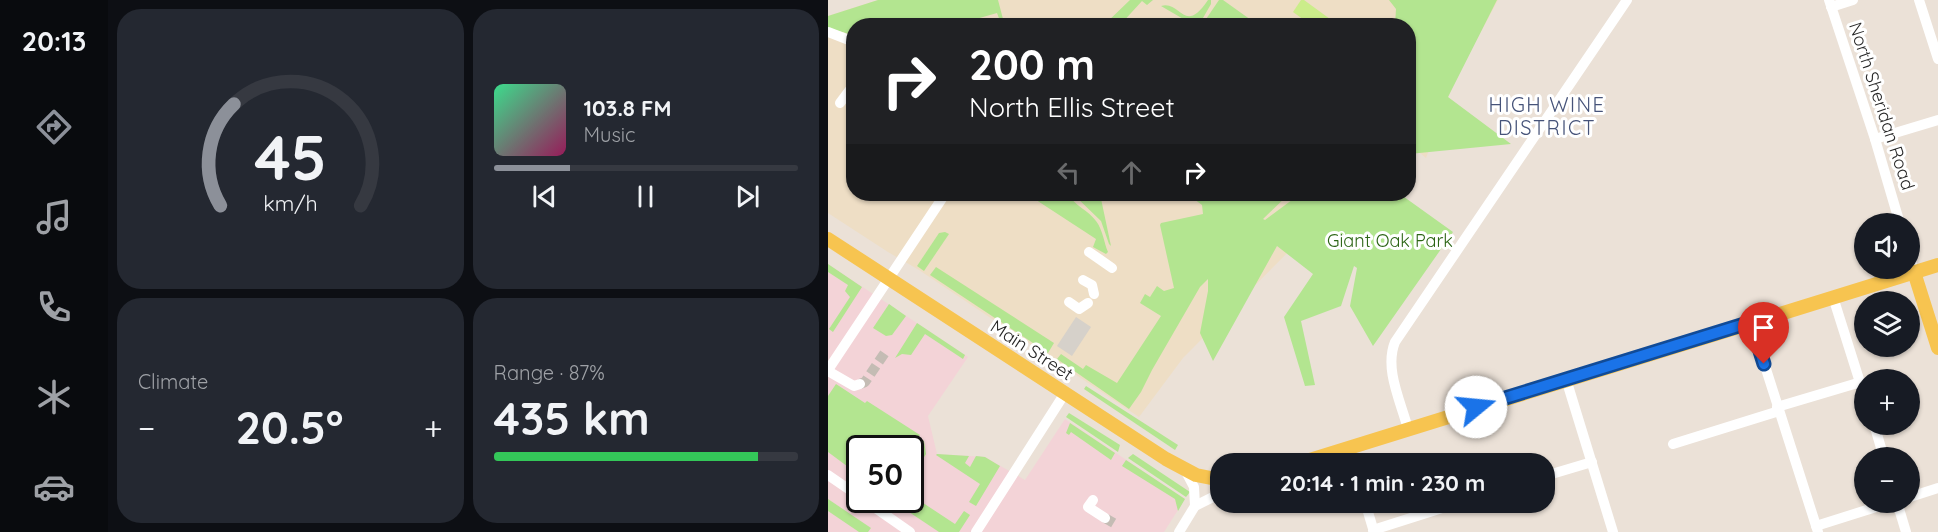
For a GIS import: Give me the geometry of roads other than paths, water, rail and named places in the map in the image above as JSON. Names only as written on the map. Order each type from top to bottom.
[{"type":"main road","name":"Main Street","points":[[828,239],[1185,471],[1210,479]]},
{"type":"main road","points":[[1920,270],[1938,264]]},
{"type":"main road","points":[[1332,453],[1891,279]]},
{"type":"main road","points":[[1916,279],[1938,348]]},
{"type":"street","points":[[1408,429],[1392,372],[1395,342],[1627,0]]},
{"type":"street","points":[[1830,3],[1853,0]]},
{"type":"street","points":[[1919,0],[1938,59]]},
{"type":"street","name":"North Sheridan Road","points":[[1830,3],[1897,213]]},
{"type":"street","points":[[828,32],[846,39]]},
{"type":"street","points":[[828,40],[846,40]]},
{"type":"street","points":[[840,103],[846,95]]},
{"type":"street","points":[[1875,139],[1938,120]]},
{"type":"street","points":[[860,384],[854,386],[828,371],[940,201]]},
{"type":"street","points":[[1089,252],[1112,268]]},
{"type":"street","points":[[1069,302],[1079,309],[1091,298],[1092,285],[1083,280]]},
{"type":"street","points":[[1833,297],[1857,369]]},
{"type":"street","points":[[1751,322],[1817,529],[1861,513]]},
{"type":"street","points":[[1566,379],[1613,532]]},
{"type":"street","points":[[1673,444],[1854,384]]},
{"type":"street","points":[[976,532],[1065,393]]},
{"type":"street","points":[[1348,448],[1350,453]]},
{"type":"street","points":[[1555,473],[1592,462]]},
{"type":"street","points":[[1185,471],[1194,487],[1195,506]]},
{"type":"street","points":[[828,475],[846,487]]},
{"type":"street","points":[[1920,494],[1938,488]]},
{"type":"street","points":[[1179,532],[1195,506],[1210,498]]},
{"type":"street","points":[[1092,500],[1088,507],[1105,518]]},
{"type":"street","points":[[883,513],[910,532]]},
{"type":"street","points":[[1368,513],[1374,531],[1428,513]]},
{"type":"street","points":[[1900,513],[1906,532]]},
{"type":"tunnel","points":[[860,384],[865,382],[886,351]]},
{"type":"tunnel","points":[[1105,518],[1117,525]]},
{"type":"district","name":"HIGH WINE DISTRICT","points":[[1547,116]]},
{"type":"park label","name":"Giant Oak Park","points":[[1390,240]]}]
